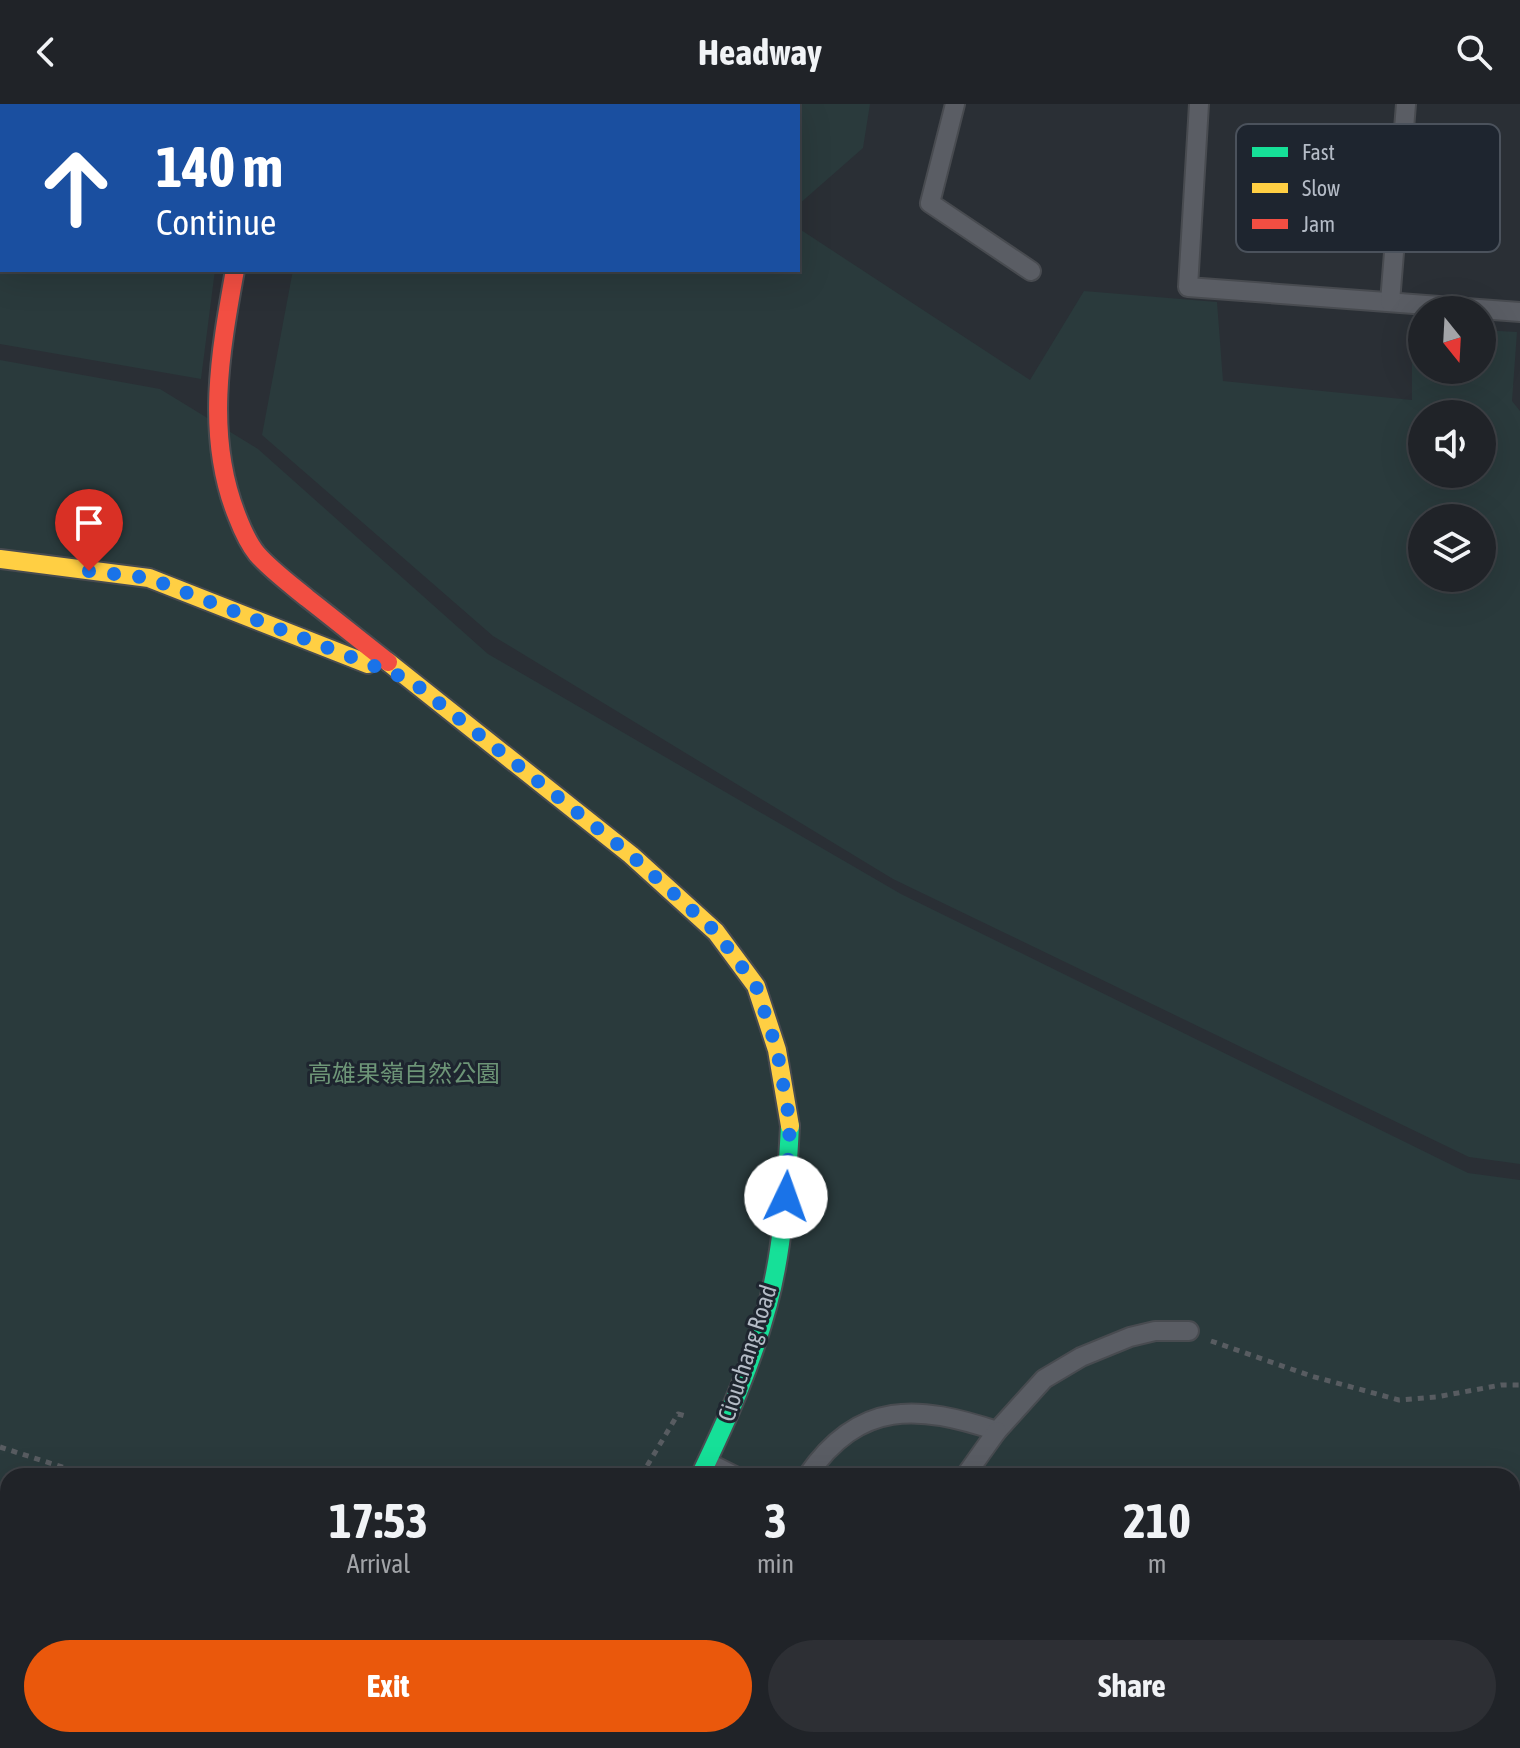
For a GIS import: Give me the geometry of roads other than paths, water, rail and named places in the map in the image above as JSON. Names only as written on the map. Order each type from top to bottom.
[{"type":"street","name":"Ciouchang Road","points":[[235,272],[221,347],[217,401],[218,459],[229,501],[254,551],[287,582],[631,855],[716,932],[756,986],[777,1050],[790,1123],[786,1197],[769,1302],[736,1400],[704,1468]]},
{"type":"street","points":[[0,559],[149,578],[410,680]]},
{"type":"lane","points":[[955,104],[930,203],[1031,271]]},
{"type":"lane","points":[[1199,104],[1188,287],[1520,312]]},
{"type":"lane","points":[[1404,124],[1406,104]]},
{"type":"lane","points":[[1390,302],[1394,252]]},
{"type":"lane","points":[[971,1468],[997,1431],[1044,1379],[1081,1357],[1130,1337],[1155,1331],[1189,1331]]},
{"type":"lane","points":[[813,1468],[838,1439],[866,1422],[891,1415],[923,1412],[952,1416],[997,1431]]},
{"type":"park label","name":"高雄果嶺自然公園","points":[[404,1073]]}]
